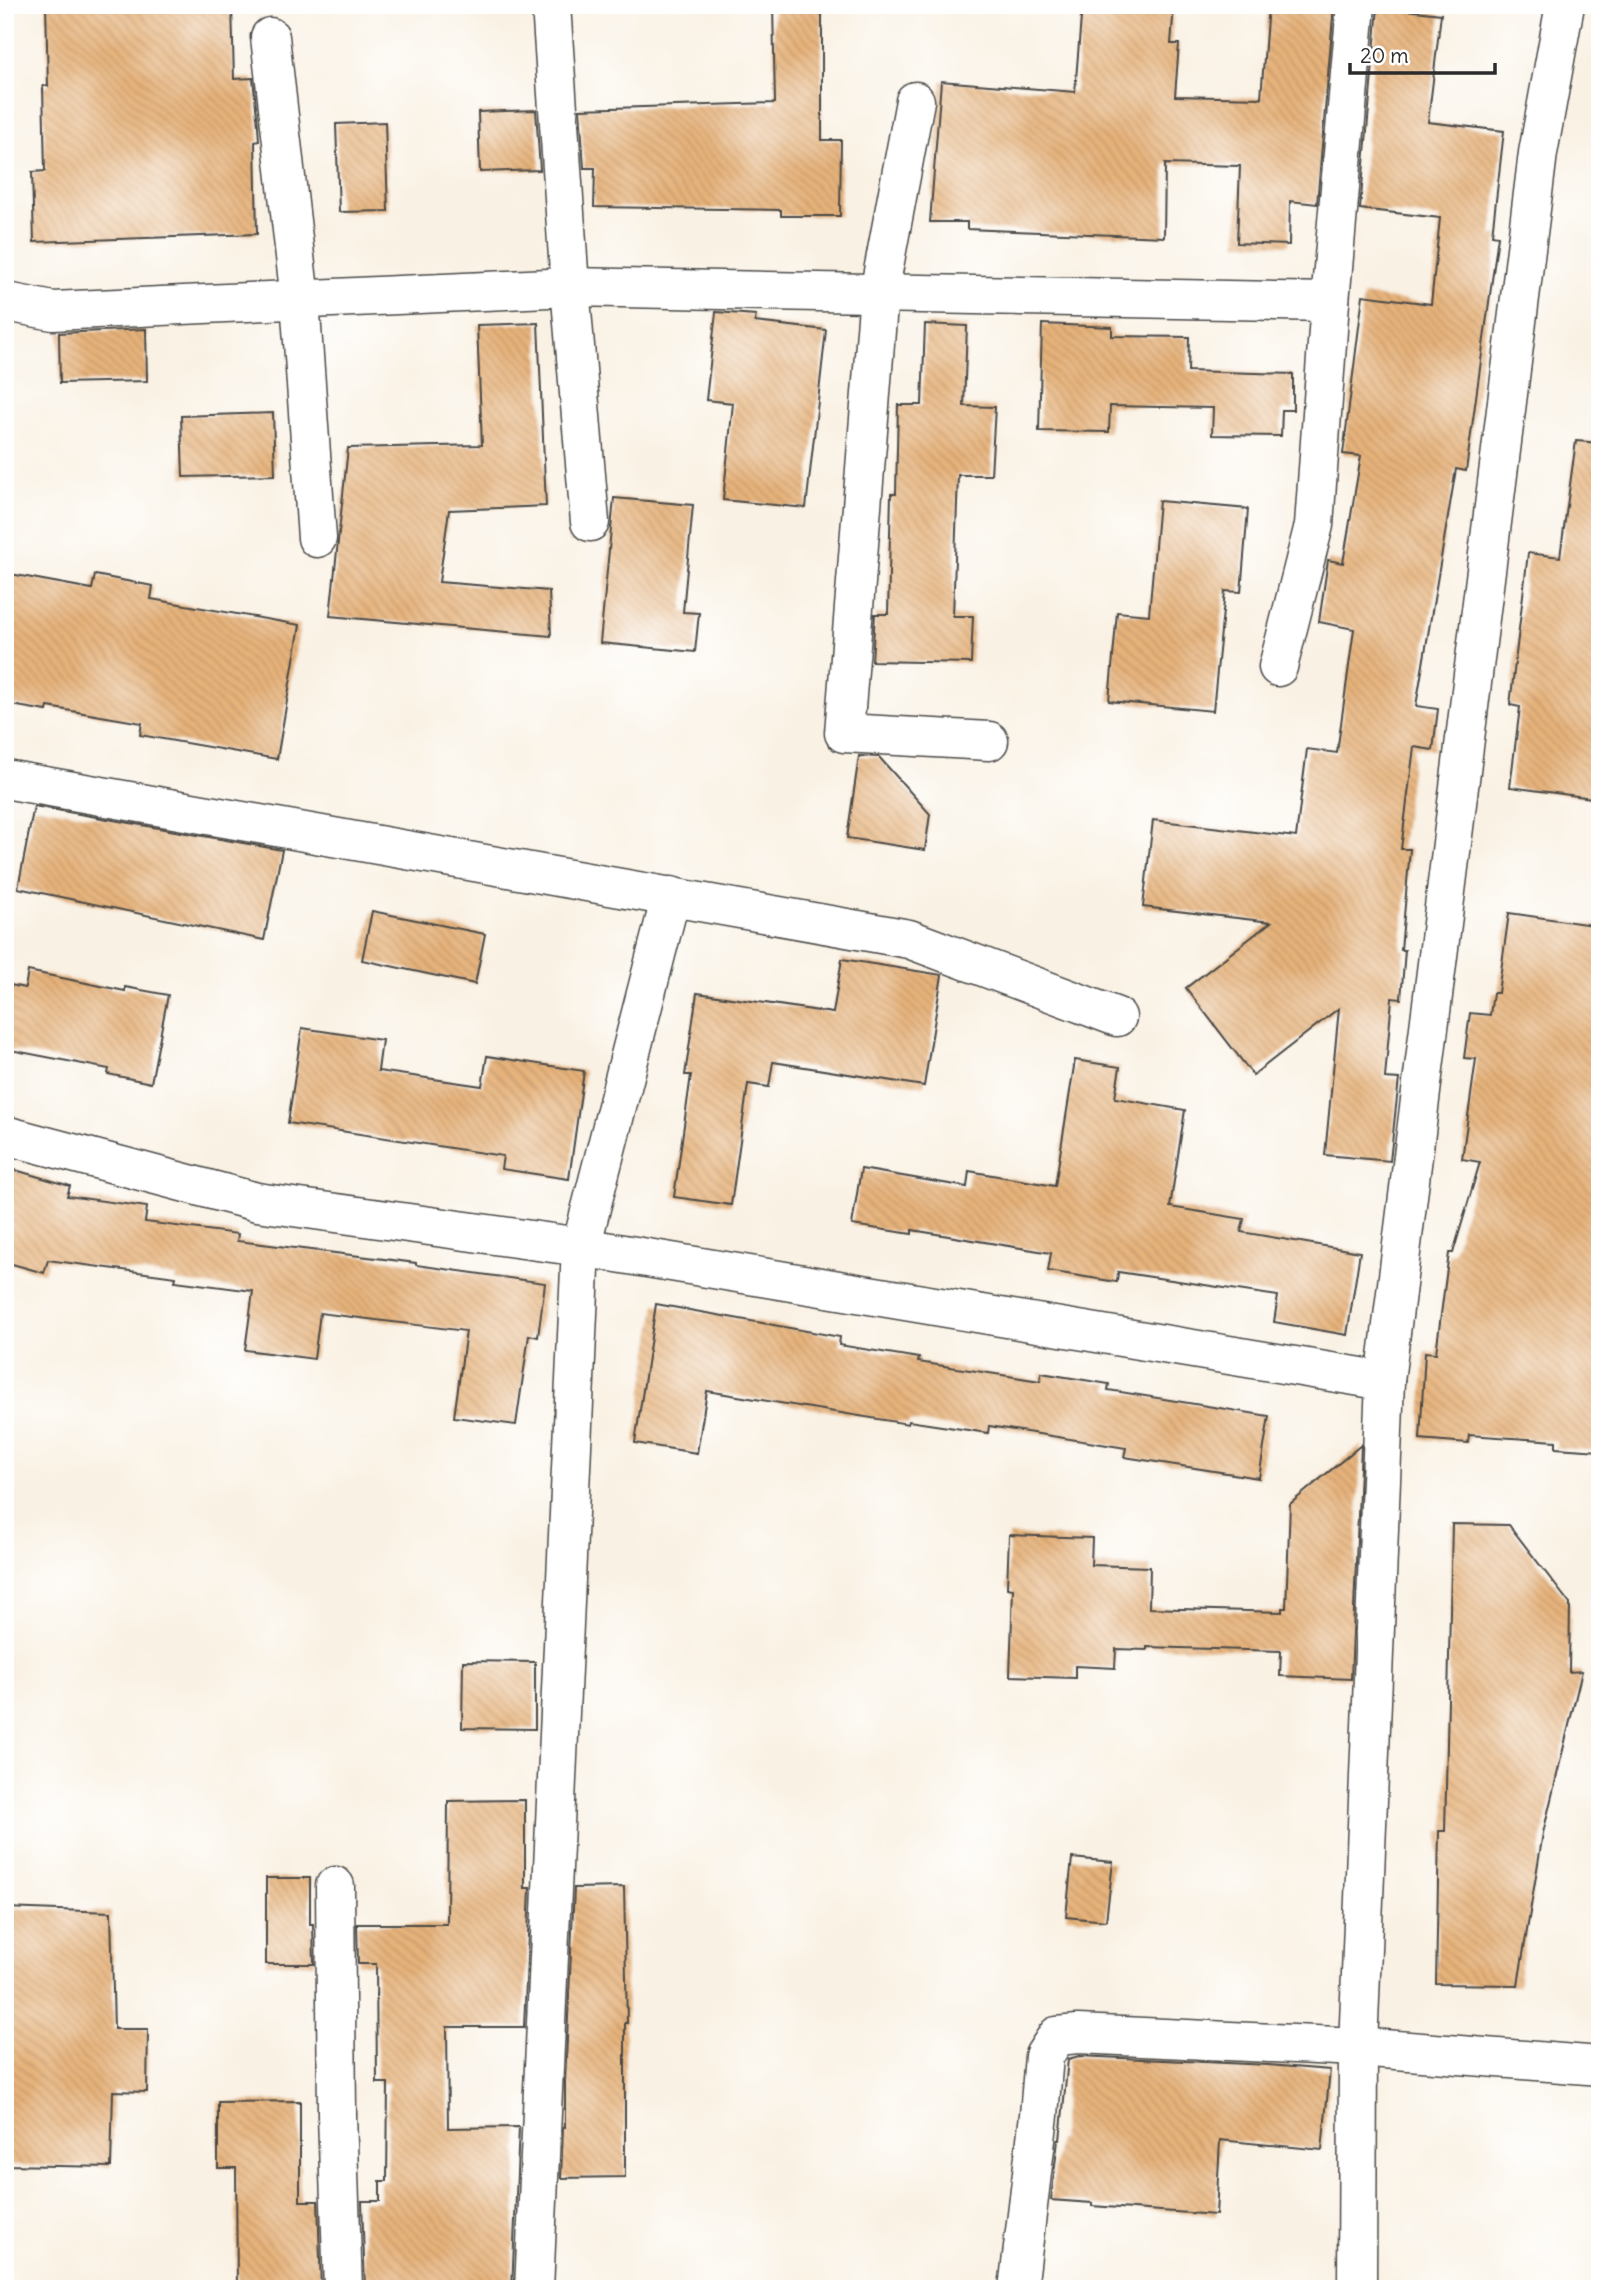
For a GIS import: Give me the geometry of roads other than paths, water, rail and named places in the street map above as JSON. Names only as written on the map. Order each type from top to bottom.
[{"type":"street","points":[[551,5],[570,287],[590,522]]},
{"type":"street","points":[[1278,667],[1314,525],[1356,5]]},
{"type":"street","points":[[1357,2289],[1358,2046],[1385,1381],[1538,153],[1565,5]]},
{"type":"street","points":[[270,37],[300,300],[317,538]]},
{"type":"street","points":[[915,100],[879,293],[844,733],[989,741]]},
{"type":"street","points":[[7,302],[53,311],[570,287],[1330,303]]},
{"type":"street","points":[[5,779],[909,939],[1117,1017]]},
{"type":"street","points":[[534,2289],[581,1247],[671,896]]},
{"type":"street","points":[[5,1135],[257,1202],[581,1247],[1385,1381]]},
{"type":"street","points":[[335,1886],[337,2115],[343,2289]]},
{"type":"street","points":[[1018,2289],[1044,2056],[1057,2036],[1078,2034],[1358,2046],[1600,2066]]}]
